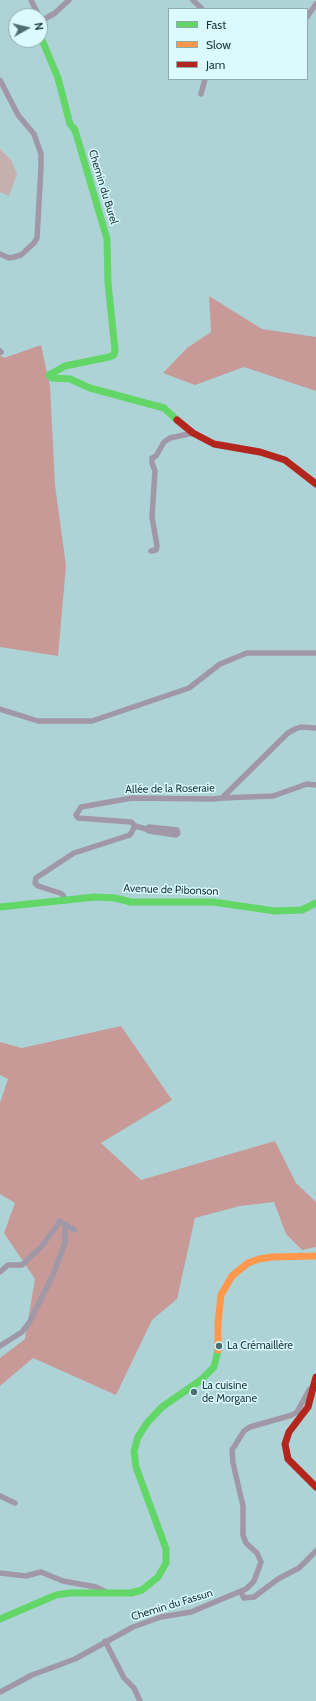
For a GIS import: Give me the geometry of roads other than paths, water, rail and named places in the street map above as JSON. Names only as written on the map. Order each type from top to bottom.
[{"type":"street","points":[[48,16],[55,13],[69,0]]},
{"type":"street","points":[[193,0],[201,8]]},
{"type":"street","points":[[308,16],[316,4]]},
{"type":"street","name":"Chemin du Burel","points":[[45,48],[58,78],[70,124],[75,130],[107,239],[108,283],[115,350],[114,355],[109,357],[65,366],[49,375],[52,378],[70,379],[90,388],[164,408],[193,433]]},
{"type":"street","points":[[0,80],[18,115],[34,134],[40,154],[41,167],[37,238],[34,243],[21,255],[9,258],[0,254]]},
{"type":"street","points":[[201,94],[205,80]]},
{"type":"street","points":[[151,551],[156,550],[157,546],[152,517],[154,472],[152,458],[156,456],[164,442],[170,438],[193,433],[214,444],[260,452],[285,460],[316,484]]},
{"type":"street","points":[[0,709],[38,721],[92,721],[189,688],[220,664],[247,653],[316,653]]},
{"type":"street","name":"Allée de la Roseraie","points":[[135,826],[131,822],[85,819],[78,818],[76,815],[81,807],[132,798],[222,798],[288,732],[295,728],[301,727],[316,728]]},
{"type":"street","points":[[222,798],[273,796],[307,784],[316,786]]},
{"type":"street","points":[[65,901],[63,895],[60,893],[38,886],[35,883],[36,878],[74,852],[130,835],[135,826],[146,828]]},
{"type":"street","name":"Avenue de Pibonson","points":[[0,907],[101,897],[131,902],[213,902],[275,911],[302,910],[316,903]]},
{"type":"street","points":[[0,1272],[8,1265],[22,1265],[42,1246],[60,1221],[74,1230]]},
{"type":"street","points":[[0,1346],[22,1332],[29,1323],[42,1298],[61,1254],[65,1243],[65,1225]]},
{"type":"street","points":[[0,1619],[56,1595],[69,1593],[131,1593],[142,1590],[154,1582],[164,1568],[167,1557],[165,1542],[134,1459],[135,1444],[142,1429],[162,1407],[201,1380],[214,1367],[219,1346],[219,1307],[221,1295],[232,1276],[248,1263],[259,1259],[272,1257],[316,1256]]},
{"type":"street","points":[[316,1377],[308,1407],[289,1432],[285,1444],[288,1459],[316,1487]]},
{"type":"street","name":"Chemin du Fassun","points":[[0,1692],[32,1675],[75,1659],[105,1641],[150,1620],[191,1612],[241,1592],[254,1581],[261,1562],[257,1553],[246,1543],[243,1535],[243,1506],[233,1463],[232,1450],[244,1430],[292,1415],[297,1412],[309,1390],[313,1387]]},
{"type":"street","points":[[0,1496],[15,1503]]},
{"type":"street","points":[[241,1592],[244,1598],[254,1597],[278,1579],[299,1568],[316,1551]]},
{"type":"street","points":[[0,1573],[26,1576],[41,1572],[63,1581],[96,1587],[108,1594]]},
{"type":"street","points":[[105,1641],[124,1678],[134,1688],[140,1701]]},
{"type":"place","name":"La Crémaillère","points":[[219,1346]]},
{"type":"place","name":"La cuisine de Morgane","points":[[194,1392]]}]
